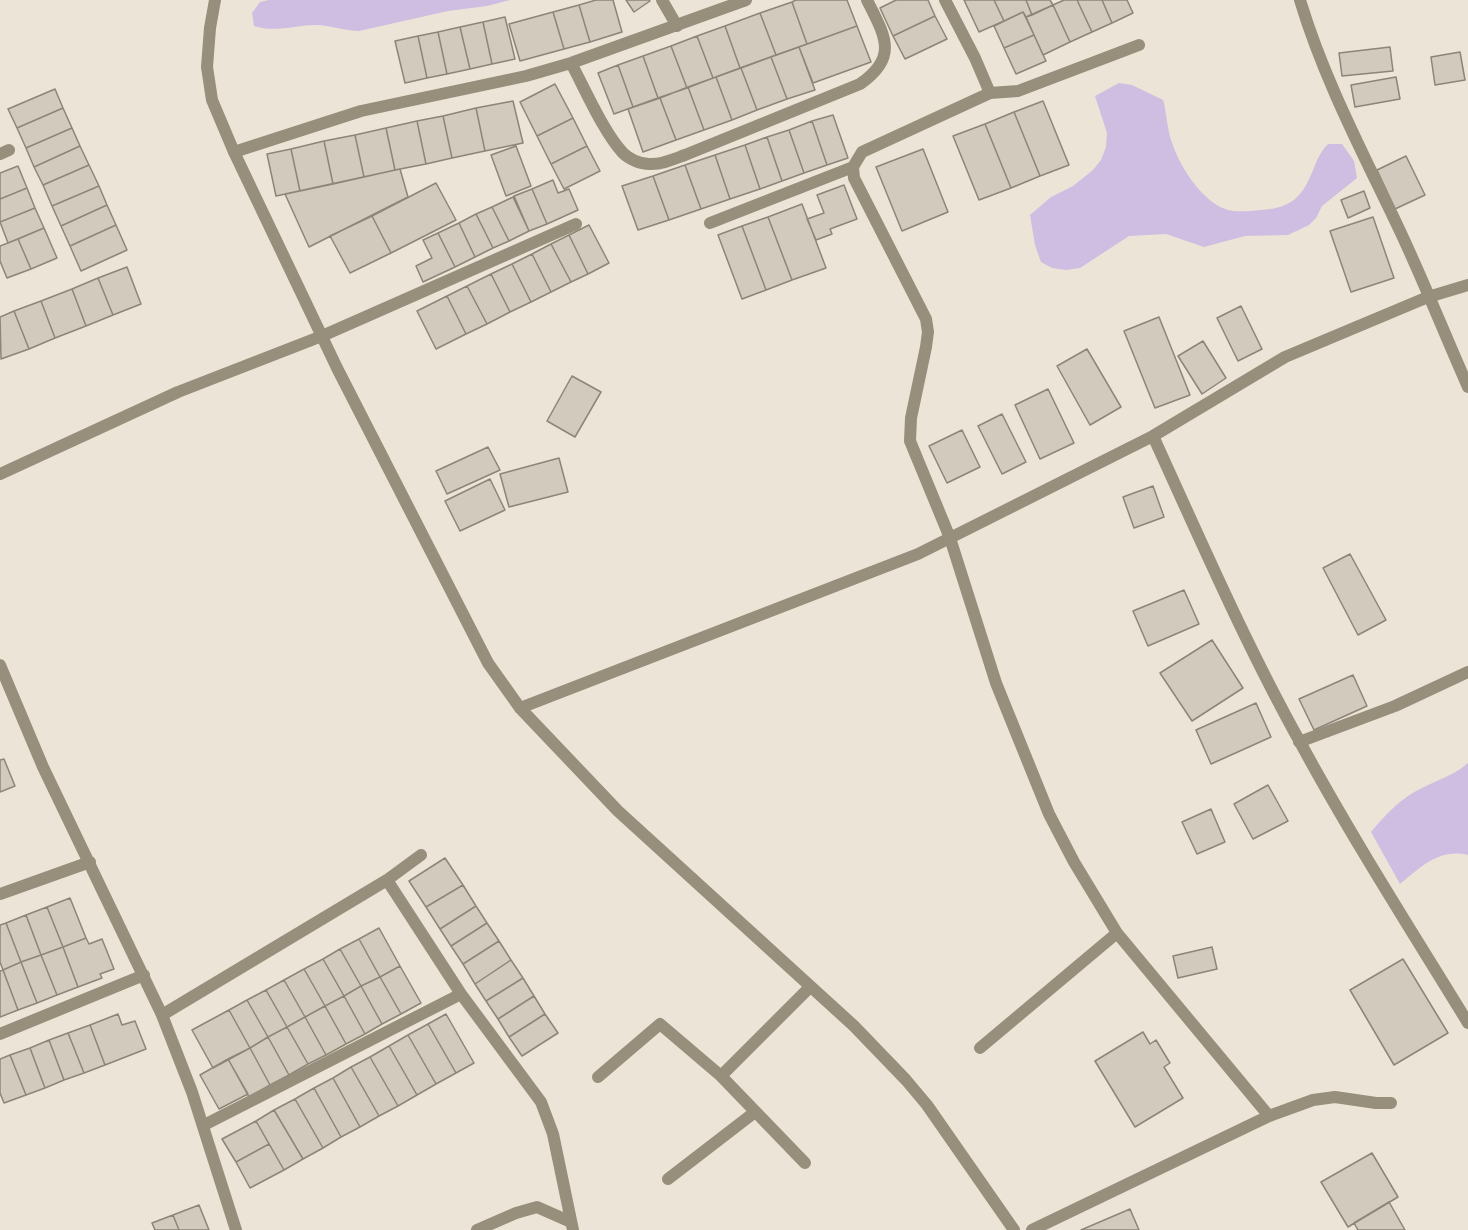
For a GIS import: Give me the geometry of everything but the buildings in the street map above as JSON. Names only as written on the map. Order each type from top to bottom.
[{"type":"street","points":[[215,0],[207,67],[212,100],[234,152],[322,336],[467,626],[488,663],[520,708],[618,811],[854,1026],[927,1105],[1014,1230]]},
{"type":"street","points":[[662,0],[677,26]]},
{"type":"street","points":[[234,152],[361,111],[526,76],[571,63],[746,0]]},
{"type":"street","points":[[571,63],[603,123],[624,153],[641,163],[650,165],[661,163],[860,84],[872,76],[882,64],[886,54],[885,42],[867,0]]},
{"type":"street","points":[[945,0],[990,93]]},
{"type":"street","points":[[1300,0],[1309,31],[1353,134],[1401,233],[1468,387]]},
{"type":"street","points":[[1139,45],[1018,90],[990,93],[862,152],[853,167],[854,178],[926,319],[927,347],[910,418],[910,441],[950,538],[996,683],[1049,814],[1074,862],[1117,933],[1269,1116]]},
{"type":"street","points":[[710,223],[853,167]]},
{"type":"street","points":[[0,474],[177,392],[322,336],[576,224]]},
{"type":"street","points":[[520,708],[918,554],[1153,436],[1285,357],[1428,297],[1468,285]]},
{"type":"street","points":[[1153,436],[1250,646],[1299,742],[1386,891],[1468,1023]]},
{"type":"street","points":[[0,665],[43,767],[162,1015],[204,1125],[236,1230]]},
{"type":"street","points":[[1299,742],[1395,706],[1468,672]]},
{"type":"street","points":[[162,1015],[387,880],[421,855]]},
{"type":"street","points":[[0,894],[90,862]]},
{"type":"street","points":[[387,880],[461,994],[541,1102],[553,1134],[572,1226]]},
{"type":"street","points":[[980,1048],[1117,933]]},
{"type":"street","points":[[0,1034],[144,975]]},
{"type":"street","points":[[721,1076],[810,987]]},
{"type":"street","points":[[204,1125],[461,994]]},
{"type":"street","points":[[598,1077],[660,1023],[721,1076],[805,1163]]},
{"type":"street","points":[[1032,1230],[1269,1116],[1313,1100],[1335,1097],[1391,1103]]},
{"type":"street","points":[[668,1179],[755,1112]]},
{"type":"street","points":[[477,1230],[516,1213],[537,1207],[572,1226]]},
{"type":"shaded area","points":[[269,0],[510,0],[359,31],[316,25],[277,29],[254,26],[252,13],[260,2]]},
{"type":"shaded area","points":[[1119,83],[1132,85],[1163,100],[1171,138],[1181,163],[1197,188],[1207,198],[1228,210],[1269,209],[1290,203],[1306,186],[1319,157],[1328,144],[1342,144],[1354,161],[1357,178],[1322,206],[1316,218],[1309,225],[1288,235],[1245,236],[1204,247],[1166,234],[1129,236],[1080,268],[1066,270],[1052,268],[1041,262],[1035,245],[1030,215],[1051,197],[1073,186],[1093,170],[1101,160],[1106,147],[1107,133],[1095,96]]},
{"type":"shaded area","points":[[1468,763],[1468,855],[1448,854],[1431,860],[1400,884],[1371,832],[1407,797]]}]
